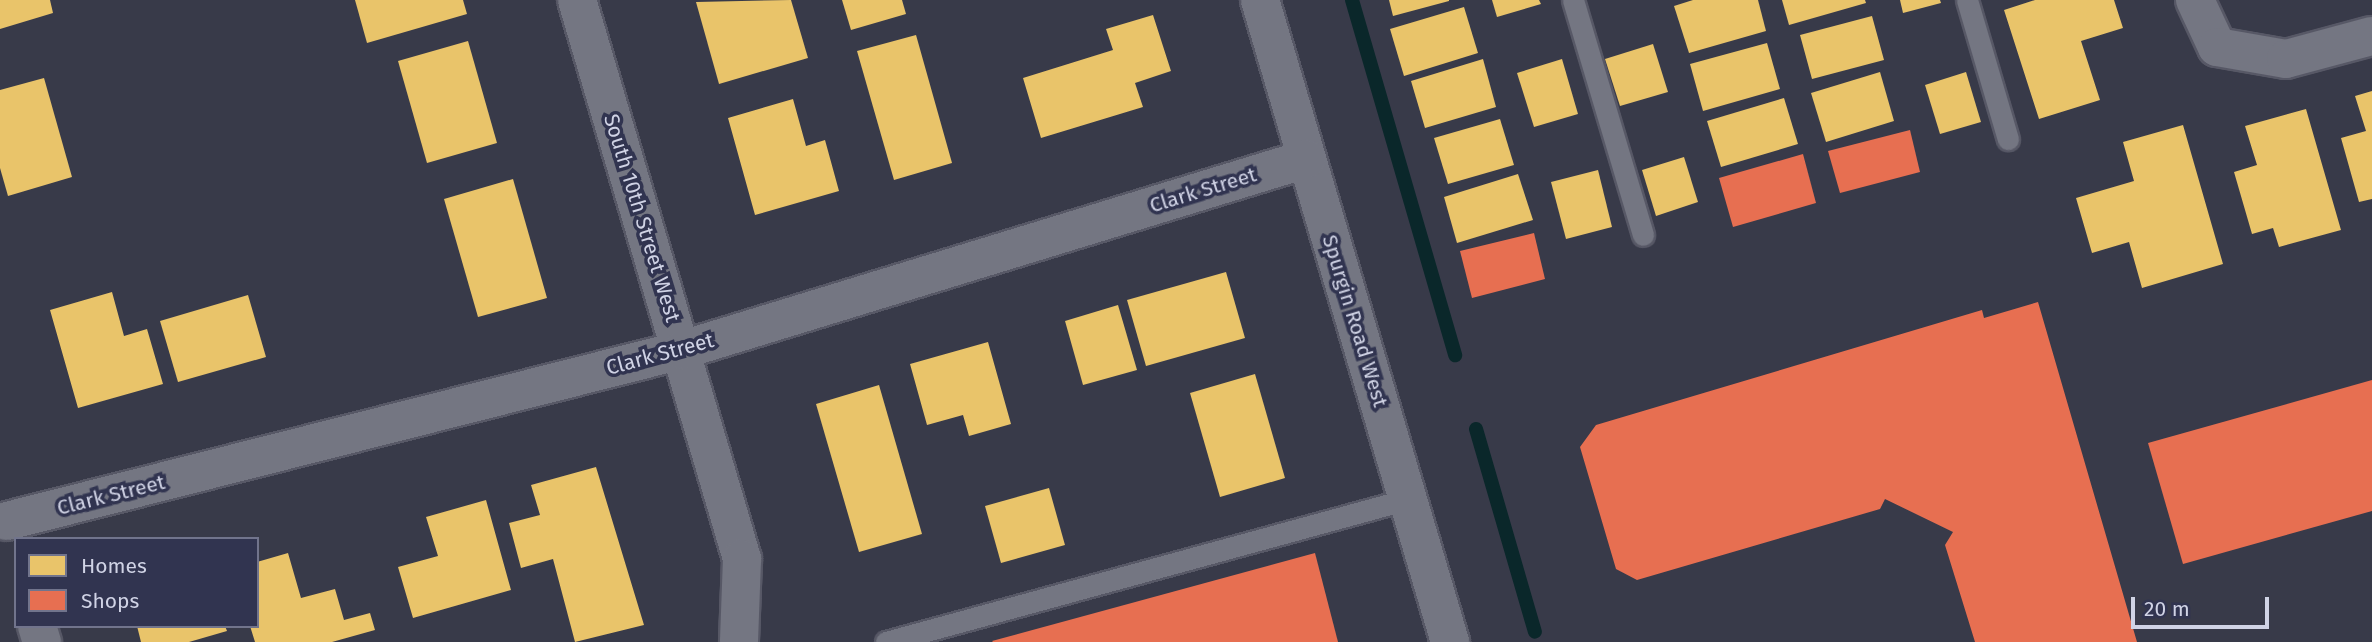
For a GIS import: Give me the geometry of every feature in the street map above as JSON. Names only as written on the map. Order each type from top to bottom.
[{"type":"street","name":"South 10th Street West","points":[[577,0],[742,559],[739,642]]},
{"type":"street","name":"Spurgin Road West","points":[[1260,0],[1450,642]]},
{"type":"street","points":[[2195,0],[2217,47],[2286,59],[2372,36]]},
{"type":"street","name":"Clark Street","points":[[7,524],[682,350],[1306,159]]},
{"type":"lane","points":[[1573,0],[1643,235]]},
{"type":"lane","points":[[1968,0],[2008,139]]},
{"type":"lane","points":[[886,642],[1408,499]]},
{"type":"building: Homes","points":[[0,0],[50,0],[53,13],[0,29]]},
{"type":"building: Homes","points":[[355,0],[463,0],[467,14],[367,43]]},
{"type":"building: Homes","points":[[791,0],[808,58],[719,84],[696,2]]},
{"type":"building: Homes","points":[[842,0],[902,0],[906,14],[851,30]]},
{"type":"building: Homes","points":[[1389,0],[1449,0],[1449,1],[1393,16]]},
{"type":"building: Homes","points":[[1492,0],[1539,0],[1541,4],[1497,17]]},
{"type":"building: Homes","points":[[1693,0],[1758,0],[1766,31],[1689,53],[1674,6]]},
{"type":"building: Homes","points":[[1782,0],[1865,0],[1866,3],[1789,25]]},
{"type":"building: Homes","points":[[1900,0],[1940,0],[1941,3],[1903,13]]},
{"type":"building: Homes","points":[[2035,0],[2114,0],[2123,28],[2081,41],[2100,100],[2039,119],[2004,10]]},
{"type":"building: Homes","points":[[1464,7],[1478,53],[1404,76],[1390,29]]},
{"type":"building: Homes","points":[[1153,15],[1171,71],[1135,83],[1143,107],[1041,138],[1023,78],[1113,50],[1106,29]]},
{"type":"building: Homes","points":[[1872,16],[1884,60],[1812,79],[1800,35]]},
{"type":"building: Homes","points":[[916,35],[952,163],[894,180],[857,51]]},
{"type":"building: Homes","points":[[468,41],[497,143],[427,163],[398,61]]},
{"type":"building: Homes","points":[[1767,43],[1780,89],[1703,111],[1690,64]]},
{"type":"building: Homes","points":[[1653,44],[1668,92],[1620,106],[1605,59]]},
{"type":"building: Homes","points":[[1483,59],[1496,107],[1425,128],[1411,81]]},
{"type":"building: Homes","points":[[1562,59],[1578,114],[1534,127],[1517,73]]},
{"type":"building: Homes","points":[[1880,72],[1894,121],[1826,142],[1811,93]]},
{"type":"building: Homes","points":[[1966,72],[1981,122],[1940,134],[1925,85]]},
{"type":"building: Homes","points":[[44,78],[72,177],[8,196],[0,168],[0,90]]},
{"type":"building: Homes","points":[[2372,91],[2372,199],[2359,202],[2341,138],[2366,131],[2355,96]]},
{"type":"building: Homes","points":[[1784,98],[1798,144],[1721,167],[1707,121]]},
{"type":"building: Homes","points":[[793,99],[806,146],[825,140],[839,191],[755,215],[728,118]]},
{"type":"building: Homes","points":[[2306,109],[2341,230],[2279,247],[2273,228],[2252,234],[2234,172],[2257,165],[2245,126]]},
{"type":"building: Homes","points":[[1500,119],[1514,165],[1448,184],[1434,138]]},
{"type":"building: Homes","points":[[2183,125],[2223,264],[2142,288],[2129,242],[2092,253],[2076,198],[2134,181],[2123,142]]},
{"type":"building: Homes","points":[[1684,157],[1698,202],[1656,216],[1642,170]]},
{"type":"building: Homes","points":[[1598,170],[1612,227],[1566,239],[1551,182]]},
{"type":"building: Homes","points":[[1518,174],[1533,220],[1457,243],[1444,197]]},
{"type":"building: Homes","points":[[513,179],[547,298],[478,317],[444,199]]},
{"type":"building: Homes","points":[[1226,272],[1245,338],[1146,366],[1127,300]]},
{"type":"building: Homes","points":[[112,292],[124,336],[147,329],[163,384],[78,408],[50,310]]},
{"type":"building: Homes","points":[[248,295],[266,357],[178,382],[160,321]]},
{"type":"building: Homes","points":[[1118,305],[1137,370],[1083,385],[1065,321]]},
{"type":"building: Homes","points":[[988,342],[1011,424],[969,436],[963,415],[927,425],[910,364]]},
{"type":"building: Homes","points":[[1255,374],[1285,478],[1220,497],[1190,393]]},
{"type":"building: Homes","points":[[879,385],[922,534],[859,552],[816,404]]},
{"type":"building: Homes","points":[[596,467],[644,625],[575,642],[553,559],[521,568],[509,523],[540,515],[531,485]]},
{"type":"building: Homes","points":[[1049,488],[1065,545],[1001,563],[985,506]]},
{"type":"building: Homes","points":[[486,500],[511,590],[413,618],[398,567],[438,556],[426,517]]},
{"type":"building: Homes","points":[[288,553],[301,598],[335,589],[344,620],[370,613],[375,630],[332,642],[255,642],[251,628],[259,628],[259,561]]},
{"type":"building: Homes","points":[[138,628],[226,628],[227,631],[189,642],[141,642]]},
{"type":"building: Shops","points":[[1910,130],[1920,172],[1840,193],[1828,151]]},
{"type":"building: Shops","points":[[1803,154],[1816,203],[1733,227],[1719,178]]},
{"type":"building: Shops","points":[[1534,233],[1545,279],[1472,298],[1460,251]]},
{"type":"building: Shops","points":[[2038,302],[2137,642],[1975,642],[1945,545],[1953,532],[1885,499],[1880,509],[1637,580],[1616,569],[1580,447],[1596,425],[1982,310],[1984,318]]},
{"type":"building: Shops","points":[[2372,380],[2372,511],[2183,564],[2148,443]]},
{"type":"building: Shops","points":[[1315,553],[1338,642],[992,641]]},
{"type":"waterway","points":[[1352,0],[1455,355]]},
{"type":"waterway","points":[[1476,429],[1535,632]]}]
